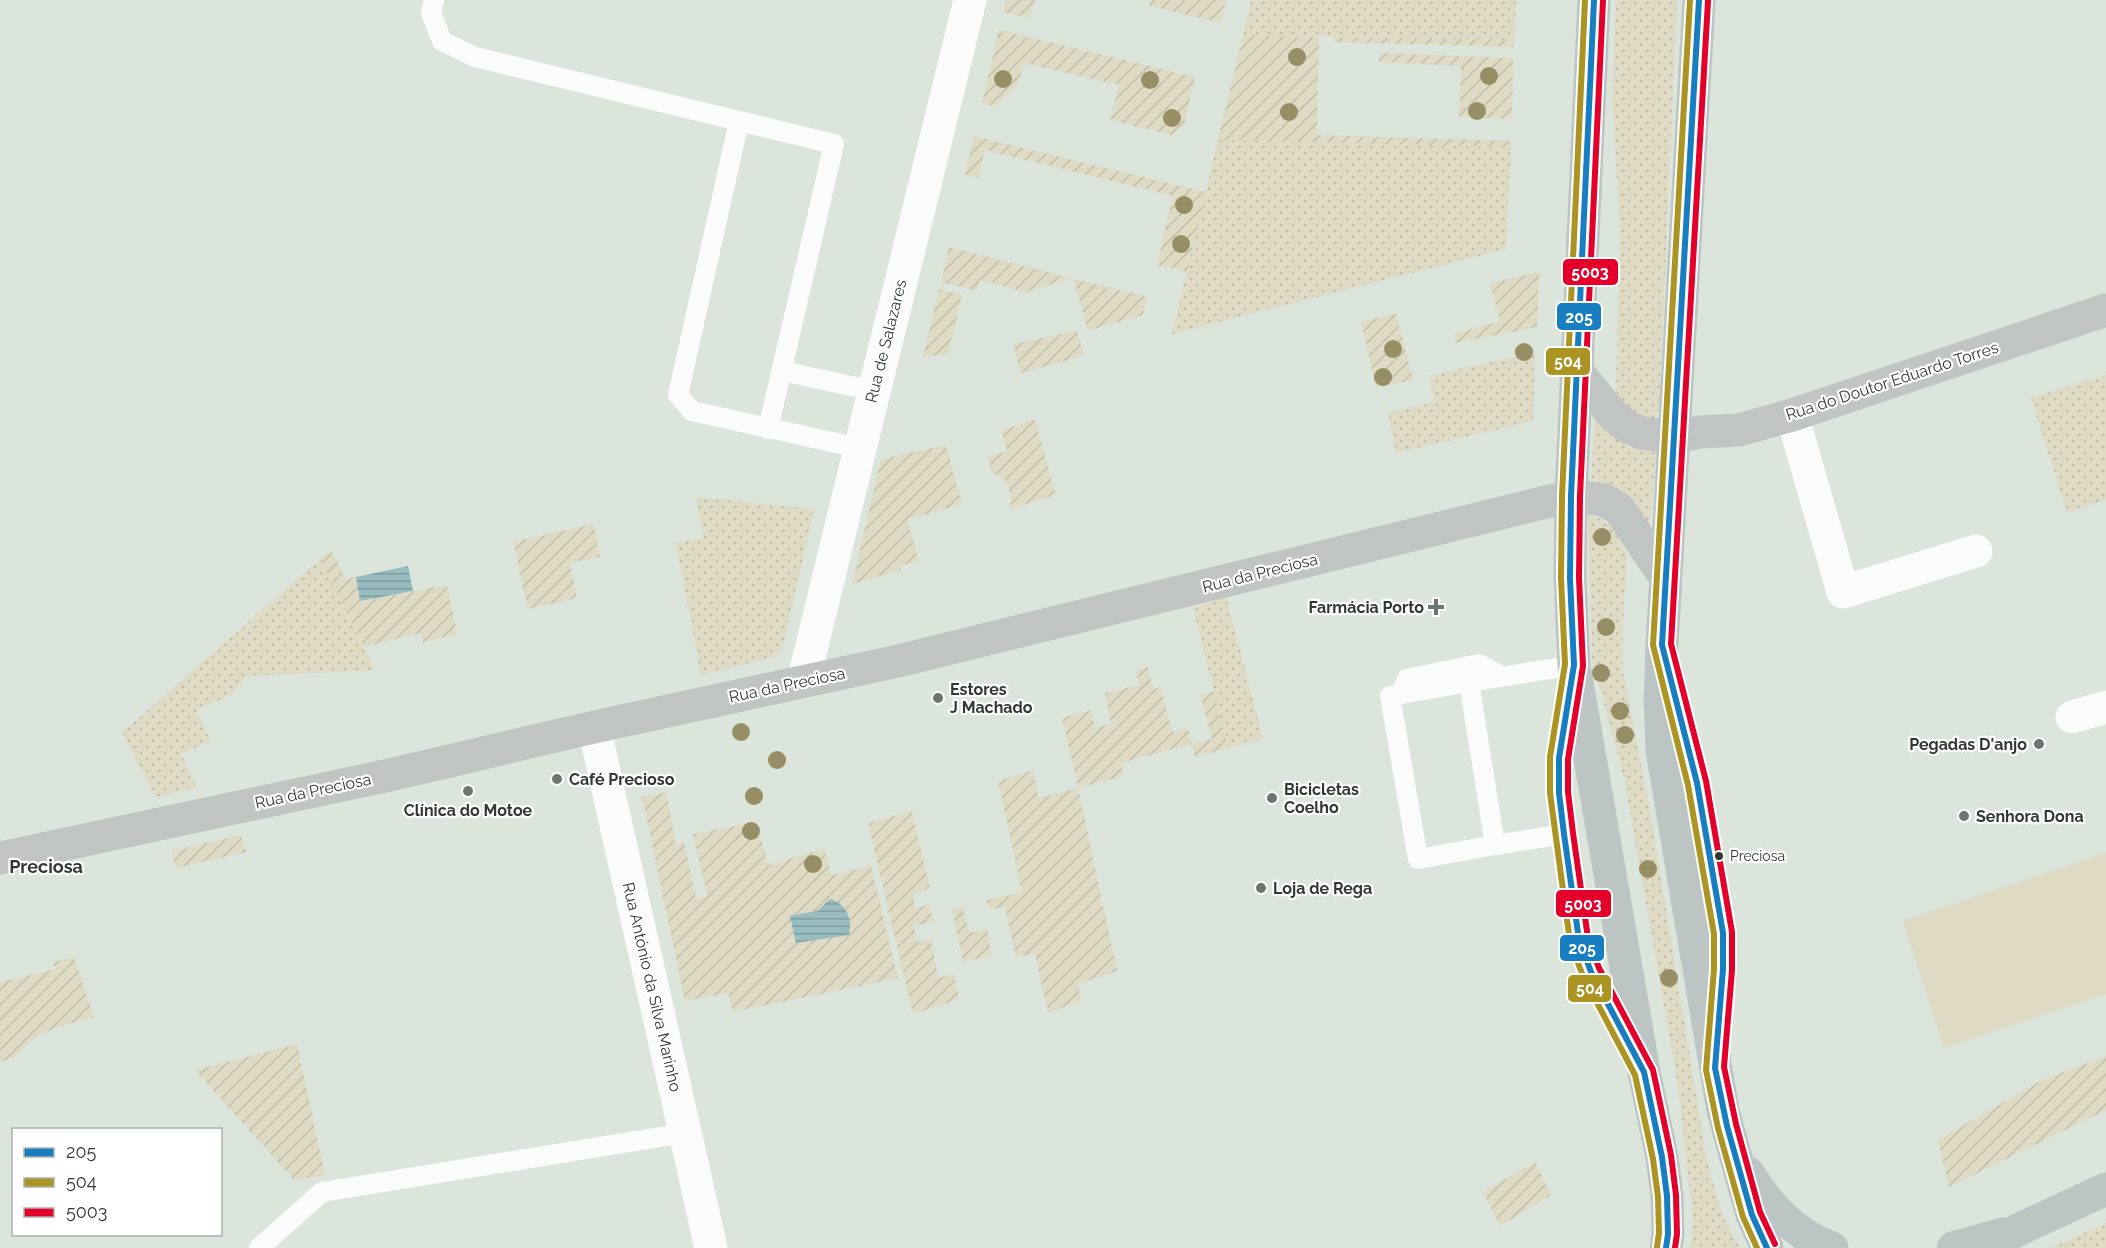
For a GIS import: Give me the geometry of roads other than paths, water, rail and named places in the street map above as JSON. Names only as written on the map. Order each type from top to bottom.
[{"type":"main road","points":[[1594,0],[1571,496],[1570,578],[1574,665],[1644,1072],[1662,1157],[1667,1196],[1666,1248]]},
{"type":"main road","points":[[1699,0],[1665,577],[1660,700],[1662,750],[1715,1068],[1733,1149],[1752,1215],[1767,1248]]},
{"type":"main road","points":[[1733,1149],[1764,1199],[1813,1241],[1832,1248]]},
{"type":"main road","points":[[1983,1248],[2106,1189]]},
{"type":"main road","points":[[1953,1248],[2020,1229]]},
{"type":"street","name":"Rua de Salazares","points":[[803,682],[970,0]]},
{"type":"street","name":"Rua do Doutor Eduardo Torres","points":[[1576,370],[1612,414],[1626,426],[1641,433],[1675,437],[1700,432],[1739,430],[1792,415],[2106,310]]},
{"type":"street","points":[[1792,415],[1843,592],[1976,551]]},
{"type":"street","points":[[1571,496],[1604,500],[1619,509],[1665,577]]},
{"type":"street","name":"Rua da Preciosa","points":[[0,858],[394,774],[594,726],[909,658],[1571,496]]},
{"type":"street","points":[[2072,717],[2106,707]]},
{"type":"street","name":"Rua António da Silva Marinho","points":[[594,726],[711,1248]]},
{"type":"lane","points":[[434,0],[431,13],[442,41],[475,57],[834,144],[768,429]]},
{"type":"lane","points":[[739,122],[678,395],[692,411],[859,448]]},
{"type":"lane","points":[[782,371],[874,391]]},
{"type":"lane","points":[[1401,694],[1407,679],[1479,664],[1501,676]]},
{"type":"lane","points":[[1564,834],[1418,859],[1390,696],[1574,665],[1559,758],[1559,793],[1579,940],[1591,972],[1644,1072]]},
{"type":"lane","points":[[1469,682],[1495,845]]},
{"type":"lane","points":[[259,1248],[322,1192],[686,1133]]},
{"type":"water","points":[[408,566],[413,591],[360,601],[356,577]]},
{"type":"water","points":[[830,899],[840,904],[847,912],[850,923],[849,935],[796,943],[790,916],[817,911]]},
{"type":"place","name":"Farmácia Porto","points":[[1436,607]]},
{"type":"place","name":"Estores J Machado","points":[[938,698]]},
{"type":"place","name":"Pegadas D'anjo","points":[[2039,744]]},
{"type":"place","name":"Café Precioso","points":[[557,779]]},
{"type":"place","name":"Clínica do Motoe","points":[[468,791]]},
{"type":"place","name":"Bicicletas Coelho","points":[[1272,798]]},
{"type":"place","name":"Senhora Dona","points":[[1964,816]]},
{"type":"place","name":"Preciosa","points":[[1719,856]]},
{"type":"place","name":"Loja de Rega","points":[[1261,888]]},
{"type":"district","name":"Preciosa","points":[[46,866]]}]
